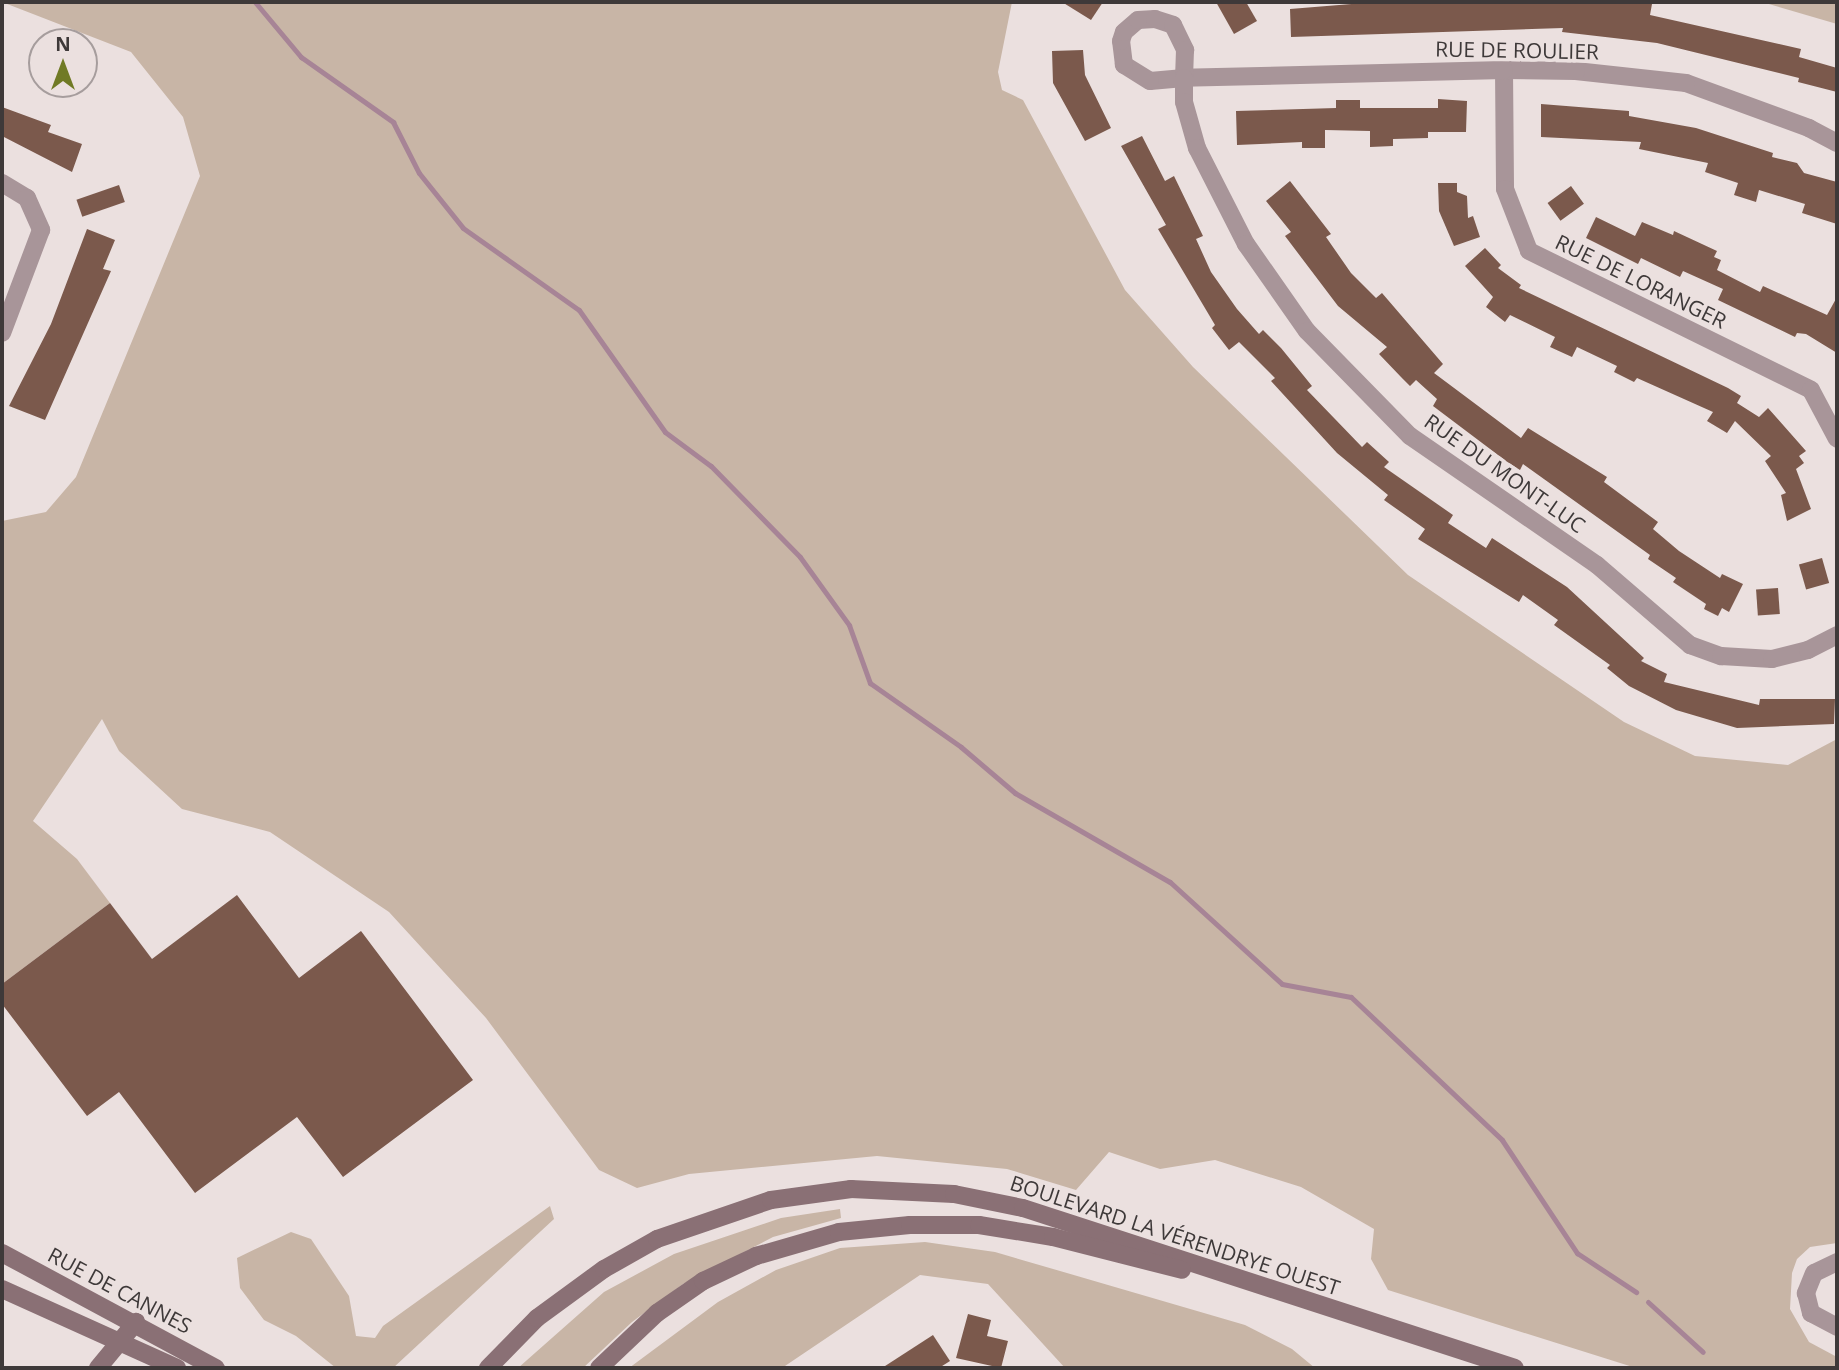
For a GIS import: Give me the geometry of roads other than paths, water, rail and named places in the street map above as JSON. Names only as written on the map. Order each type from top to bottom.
[{"type":"main road","name":"BOULEVARD LA VÉRENDRYE OUEST","points":[[488,1368],[548,1310],[657,1239],[771,1200],[851,1189],[954,1194],[1023,1208],[1515,1368]]},
{"type":"main road","points":[[599,1368],[657,1313],[728,1268],[785,1246],[883,1226],[943,1224],[1016,1229],[1325,1308]]},
{"type":"main road","name":"RUE DE CANNES","points":[[2,1253],[136,1322],[216,1368]]},
{"type":"main road","name":"RUE DE CANNES","points":[[2,1289],[177,1368]]},
{"type":"main road","points":[[98,1368],[136,1322]]},
{"type":"street","name":"RUE DE ROULIER","points":[[1184,78],[1504,70],[1576,71],[1686,83],[1837,143]]},
{"type":"street","name":"RUE DE LORANGER","points":[[1504,70],[1506,189],[1529,251],[1811,390],[1837,439]]},
{"type":"street","name":"RUE DU MONT-LUC","points":[[1184,78],[1184,102],[1198,148],[1246,244],[1307,331],[1410,436],[1597,565],[1690,645],[1721,656],[1772,659],[1808,650],[1837,635]]},
{"type":"street","points":[[2,183],[27,198],[41,230],[2,333]]},
{"type":"street","points":[[1837,1262],[1814,1273],[1806,1293],[1811,1312],[1837,1327]]},
{"type":"waterway","points":[[255,2],[301,57],[393,122],[419,173],[463,228],[579,310],[665,432],[711,466],[800,557],[849,625],[870,683],[961,747],[1015,793],[1170,882],[1282,984],[1351,997],[1502,1140],[1577,1253],[1636,1292]]},
{"type":"waterway","points":[[1648,1302],[1703,1352]]}]
